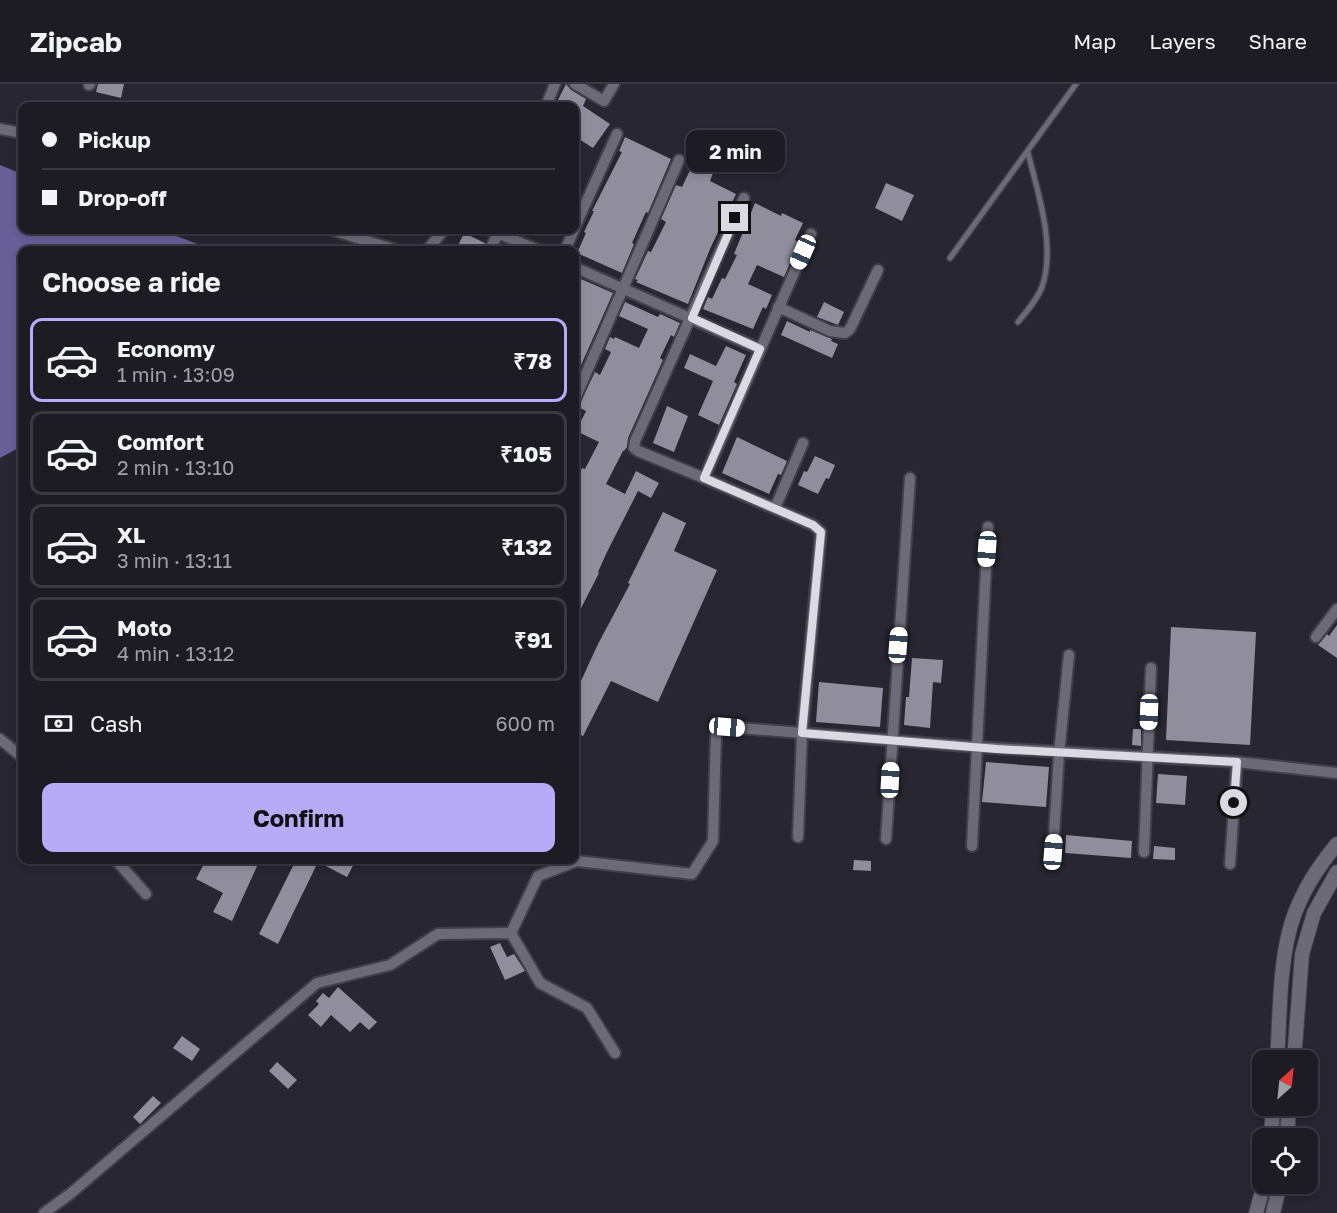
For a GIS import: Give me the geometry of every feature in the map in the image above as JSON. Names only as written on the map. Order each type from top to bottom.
[{"type":"street","points":[[548,102],[555,84]]},
{"type":"street","points":[[575,84],[604,101],[614,84]]},
{"type":"street","points":[[0,129],[18,132]]},
{"type":"street","points":[[579,218],[617,134]]},
{"type":"street","points":[[579,390],[679,160]]},
{"type":"street","points":[[744,198],[635,441],[634,448],[813,525],[821,532],[802,733],[798,837]]},
{"type":"street","points":[[345,234],[383,246]]},
{"type":"street","points":[[430,246],[441,234]]},
{"type":"street","points":[[501,234],[529,246]]},
{"type":"street","points":[[704,478],[812,234]]},
{"type":"street","points":[[579,269],[760,349]]},
{"type":"street","points":[[778,307],[830,331],[845,333],[850,329],[878,270]]},
{"type":"street","points":[[775,508],[803,443]]},
{"type":"street","points":[[886,839],[910,478]]},
{"type":"street","points":[[972,846],[988,527]]},
{"type":"street","points":[[1316,637],[1337,609]]},
{"type":"street","points":[[1053,852],[1059,753],[1069,655]]},
{"type":"street","points":[[1144,852],[1151,668]]},
{"type":"street","points":[[579,861],[692,874],[713,841],[716,732],[727,727],[1059,753],[1237,762],[1337,773]]},
{"type":"street","points":[[0,739],[18,755]]},
{"type":"street","points":[[1230,864],[1237,762]]},
{"type":"street","points":[[1277,1050],[1284,961],[1289,932],[1303,894],[1337,844]]},
{"type":"street","points":[[120,864],[146,894]]},
{"type":"street","points":[[511,933],[538,876],[569,864]]},
{"type":"street","points":[[1295,1050],[1302,954],[1314,913],[1337,872]]},
{"type":"street","points":[[511,933],[540,983],[587,1008],[615,1053]]},
{"type":"street","points":[[44,1213],[70,1194],[317,982],[390,965],[438,934],[511,933]]},
{"type":"street","points":[[1256,1213],[1261,1194]]},
{"type":"street","points":[[1273,1213],[1278,1194]]},
{"type":"lane","points":[[950,258],[1076,84]]},
{"type":"lane","points":[[1018,321],[1031,307],[1042,287],[1045,266],[1044,222],[1028,153]]},
{"type":"shaded area","points":[[0,165],[18,172],[18,234],[171,234],[203,246],[18,246],[18,448],[0,458]]},
{"type":"building","points":[[98,84],[124,84],[121,98],[96,92]]},
{"type":"building","points":[[566,84],[586,99],[583,106],[610,124],[593,148],[579,139],[579,102],[557,102]]},
{"type":"building","points":[[625,137],[671,159],[648,213],[646,212],[632,243],[634,244],[622,273],[579,254],[586,233],[584,232],[594,211],[592,211],[622,152],[619,151]]},
{"type":"building","points":[[693,164],[713,173],[710,181],[736,194],[710,249],[688,304],[636,282],[638,280],[635,279],[648,251],[651,252],[666,222],[661,219],[676,185],[682,187]]},
{"type":"building","points":[[886,183],[914,195],[902,221],[875,208]]},
{"type":"building","points":[[755,203],[781,216],[782,213],[803,223],[795,240],[799,242],[784,277],[757,265],[748,284],[772,295],[766,309],[763,307],[753,329],[703,309],[708,297],[712,299],[722,278],[725,279],[737,255],[734,254]]},
{"type":"building","points":[[464,234],[485,243],[483,246],[458,246]]},
{"type":"building","points":[[579,278],[613,293],[579,370]]},
{"type":"building","points":[[625,302],[658,317],[660,314],[680,323],[674,337],[671,335],[660,358],[663,360],[628,438],[627,447],[606,484],[625,494],[636,471],[659,483],[651,498],[638,491],[579,612],[579,474],[582,468],[585,469],[599,442],[579,432],[579,425],[586,411],[579,408],[579,405],[595,372],[600,375],[611,352],[605,349],[610,337],[639,348],[648,329],[619,316]]},
{"type":"building","points":[[824,302],[844,312],[838,325],[817,317]]},
{"type":"building","points":[[787,321],[832,339],[831,341],[838,344],[832,358],[781,335]]},
{"type":"building","points":[[726,346],[746,355],[734,382],[737,384],[719,425],[698,415],[713,381],[684,368],[690,354],[716,366]]},
{"type":"building","points":[[667,406],[688,416],[674,452],[653,443]]},
{"type":"building","points":[[737,437],[787,461],[769,494],[722,473]]},
{"type":"building","points":[[815,456],[835,465],[829,479],[826,478],[818,494],[798,485],[804,471],[807,472]]},
{"type":"building","points":[[663,512],[686,523],[674,551],[717,570],[658,702],[611,681],[583,736],[579,734],[579,685],[630,584],[628,583]]},
{"type":"building","points":[[1337,625],[1337,658],[1318,645]]},
{"type":"building","points":[[1171,627],[1256,632],[1250,745],[1166,740]]},
{"type":"building","points":[[912,658],[943,660],[941,683],[933,682],[930,728],[904,725]]},
{"type":"building","points":[[819,682],[883,688],[880,727],[816,722]]},
{"type":"building","points":[[1133,729],[1141,729],[1141,746],[1132,745]]},
{"type":"building","points":[[986,762],[1049,767],[1046,807],[982,802]]},
{"type":"building","points":[[1158,774],[1187,776],[1185,805],[1156,803]]},
{"type":"building","points":[[1066,835],[1132,841],[1131,858],[1065,853]]},
{"type":"building","points":[[1154,846],[1175,848],[1175,860],[1153,859]]},
{"type":"building","points":[[854,860],[871,861],[871,871],[853,870]]},
{"type":"building","points":[[204,864],[258,864],[232,921],[213,912],[223,893],[196,879]]},
{"type":"building","points":[[294,864],[317,864],[278,944],[259,934]]},
{"type":"building","points":[[322,864],[354,864],[347,877]]},
{"type":"building","points":[[500,943],[507,957],[514,954],[525,971],[505,980],[490,947]]},
{"type":"building","points":[[338,987],[377,1022],[369,1030],[360,1022],[350,1032],[331,1015],[321,1027],[308,1015],[319,1004],[316,1001],[323,993],[329,998]]},
{"type":"building","points":[[182,1036],[200,1049],[192,1061],[173,1048]]},
{"type":"building","points":[[277,1062],[297,1080],[288,1089],[269,1071]]},
{"type":"building","points":[[153,1096],[161,1103],[140,1124],[133,1117]]},
{"type":"route","points":[[735,218],[692,318],[760,349],[704,478],[813,525],[821,532],[802,733],[997,749],[1237,762],[1234,803]]}]
